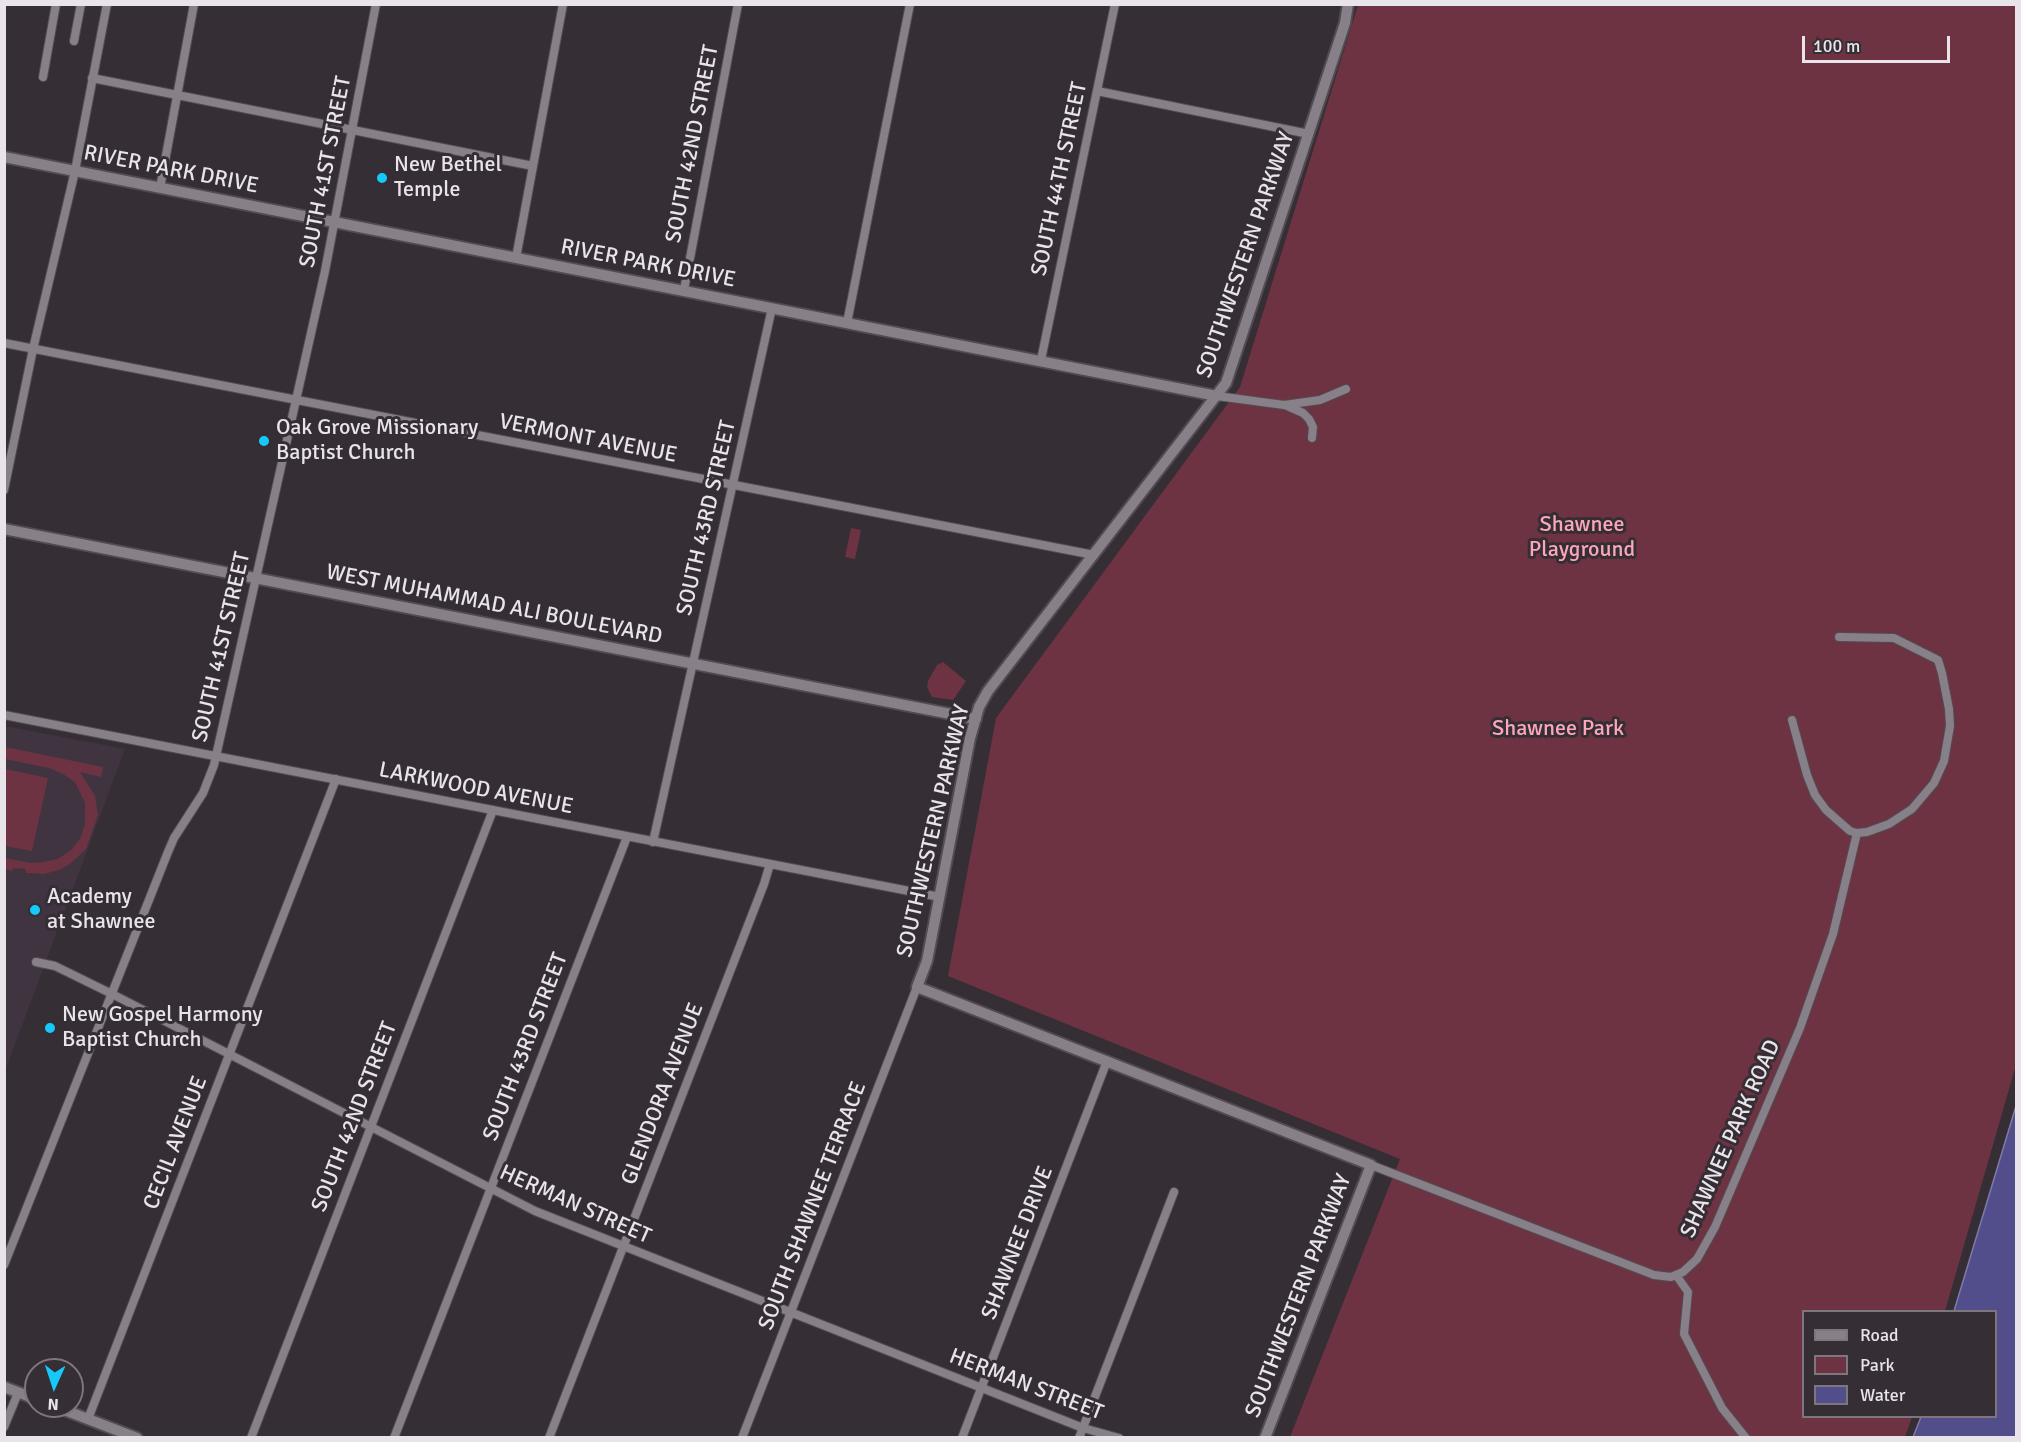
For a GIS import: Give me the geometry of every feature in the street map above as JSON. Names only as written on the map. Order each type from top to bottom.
[{"type":"street","points":[[43,77],[56,4]]},
{"type":"street","points":[[74,41],[81,4]]},
{"type":"street","points":[[4,490],[33,349],[75,171],[107,4]]},
{"type":"street","points":[[160,188],[194,4]]},
{"type":"street","name":"SOUTH 41ST STREET","points":[[4,1265],[168,852],[174,838],[203,793],[217,756],[335,222],[376,4]]},
{"type":"street","points":[[516,258],[563,4]]},
{"type":"street","name":"SOUTH 42ND STREET","points":[[684,290],[738,4]]},
{"type":"street","points":[[847,322],[910,4]]},
{"type":"street","name":"SOUTH 44TH STREET","points":[[1041,360],[1115,4]]},
{"type":"street","name":"SOUTHWESTERN PARKWAY","points":[[1265,1437],[1371,1165],[917,987],[927,961],[979,707],[988,692],[1226,383],[1345,23],[1348,4]]},
{"type":"street","points":[[92,78],[533,166]]},
{"type":"street","points":[[1097,91],[1309,134]]},
{"type":"street","name":"RIVER PARK DRIVE","points":[[4,158],[1217,396],[1284,405],[1303,413],[1309,419],[1313,427],[1312,438]]},
{"type":"street","name":"SOUTH 43RD STREET","points":[[653,842],[772,308]]},
{"type":"street","name":"VERMONT AVENUE","points":[[4,343],[1094,555]]},
{"type":"street","name":"RIVER PARK DRIVE","points":[[1284,405],[1320,400],[1346,389]]},
{"type":"street","name":"WEST MUHAMMAD ALI BOULEVARD","points":[[4,529],[975,719]]},
{"type":"street","points":[[1792,720],[1815,795],[1826,810],[1842,825],[1857,833],[1889,824],[1912,809],[1927,794],[1944,760],[1949,739],[1949,708],[1938,660],[1894,638],[1839,636]]},
{"type":"street","name":"LARKWOOD AVENUE","points":[[4,715],[940,897]]},
{"type":"street","name":"CECIL AVENUE","points":[[88,1419],[336,779]]},
{"type":"street","name":"SOUTH 42ND STREET","points":[[251,1437],[493,810]]},
{"type":"street","name":"SHAWNEE PARK ROAD","points":[[1676,1275],[1690,1266],[1697,1258],[1715,1227],[1800,1028],[1833,934],[1857,833]]},
{"type":"street","name":"SOUTH 43RD STREET","points":[[394,1437],[627,837]]},
{"type":"street","name":"GLENDORA AVENUE","points":[[549,1437],[770,864]]},
{"type":"street","name":"HERMAN STREET","points":[[36,962],[55,966],[112,994],[535,1211],[1083,1428],[1119,1437]]},
{"type":"street","name":"SOUTH SHAWNEE TERRACE","points":[[742,1437],[917,987]]},
{"type":"street","name":"SHAWNEE DRIVE","points":[[962,1437],[1107,1061]]},
{"type":"street","points":[[1371,1165],[1654,1275],[1671,1277],[1676,1275],[1688,1292],[1684,1334],[1722,1408],[1746,1437]]},
{"type":"street","points":[[1079,1437],[1174,1192]]},
{"type":"street","points":[[4,1387],[24,1395]]},
{"type":"street","points":[[4,1427],[18,1393]]},
{"type":"street","points":[[84,1417],[137,1437]]},
{"type":"shaded area","name":"Academy at Shawnee","points":[[5,726],[125,749],[5,1071]]},
{"type":"green space","name":"Shawnee Park","points":[[1358,5],[2016,5],[2016,1065],[1945,1310],[1802,1310],[1802,1418],[1912,1418],[1905,1437],[1290,1437],[1400,1159],[948,976],[996,718],[1240,387]]},
{"type":"green space","points":[[851,528],[861,530],[855,559],[845,557]]},
{"type":"green space","points":[[943,662],[966,681],[953,700],[932,697],[927,687],[937,665]]},
{"type":"green space","points":[[5,747],[103,767],[101,777],[80,772],[95,796],[98,815],[86,849],[71,863],[59,870],[44,874],[26,873],[26,869],[13,868],[12,871],[5,869],[5,858],[31,863],[58,859],[71,850],[80,839],[85,824],[85,803],[75,782],[49,768],[5,759]]},
{"type":"green space","points":[[5,769],[48,778],[32,851],[5,846]]},
{"type":"water","points":[[2016,1106],[2016,1437],[1913,1437],[1921,1418],[1997,1418],[1997,1310],[1954,1310]]},
{"type":"place","name":"New Bethel Temple","points":[[382,178]]},
{"type":"place","name":"Oak Grove Missionary Baptist Church","points":[[264,441]]},
{"type":"place","name":"Academy at Shawnee","points":[[35,910]]},
{"type":"place","name":"New Gospel Harmony Baptist Church","points":[[50,1028]]},
{"type":"park label","name":"Shawnee Playground","points":[[1582,538]]}]
